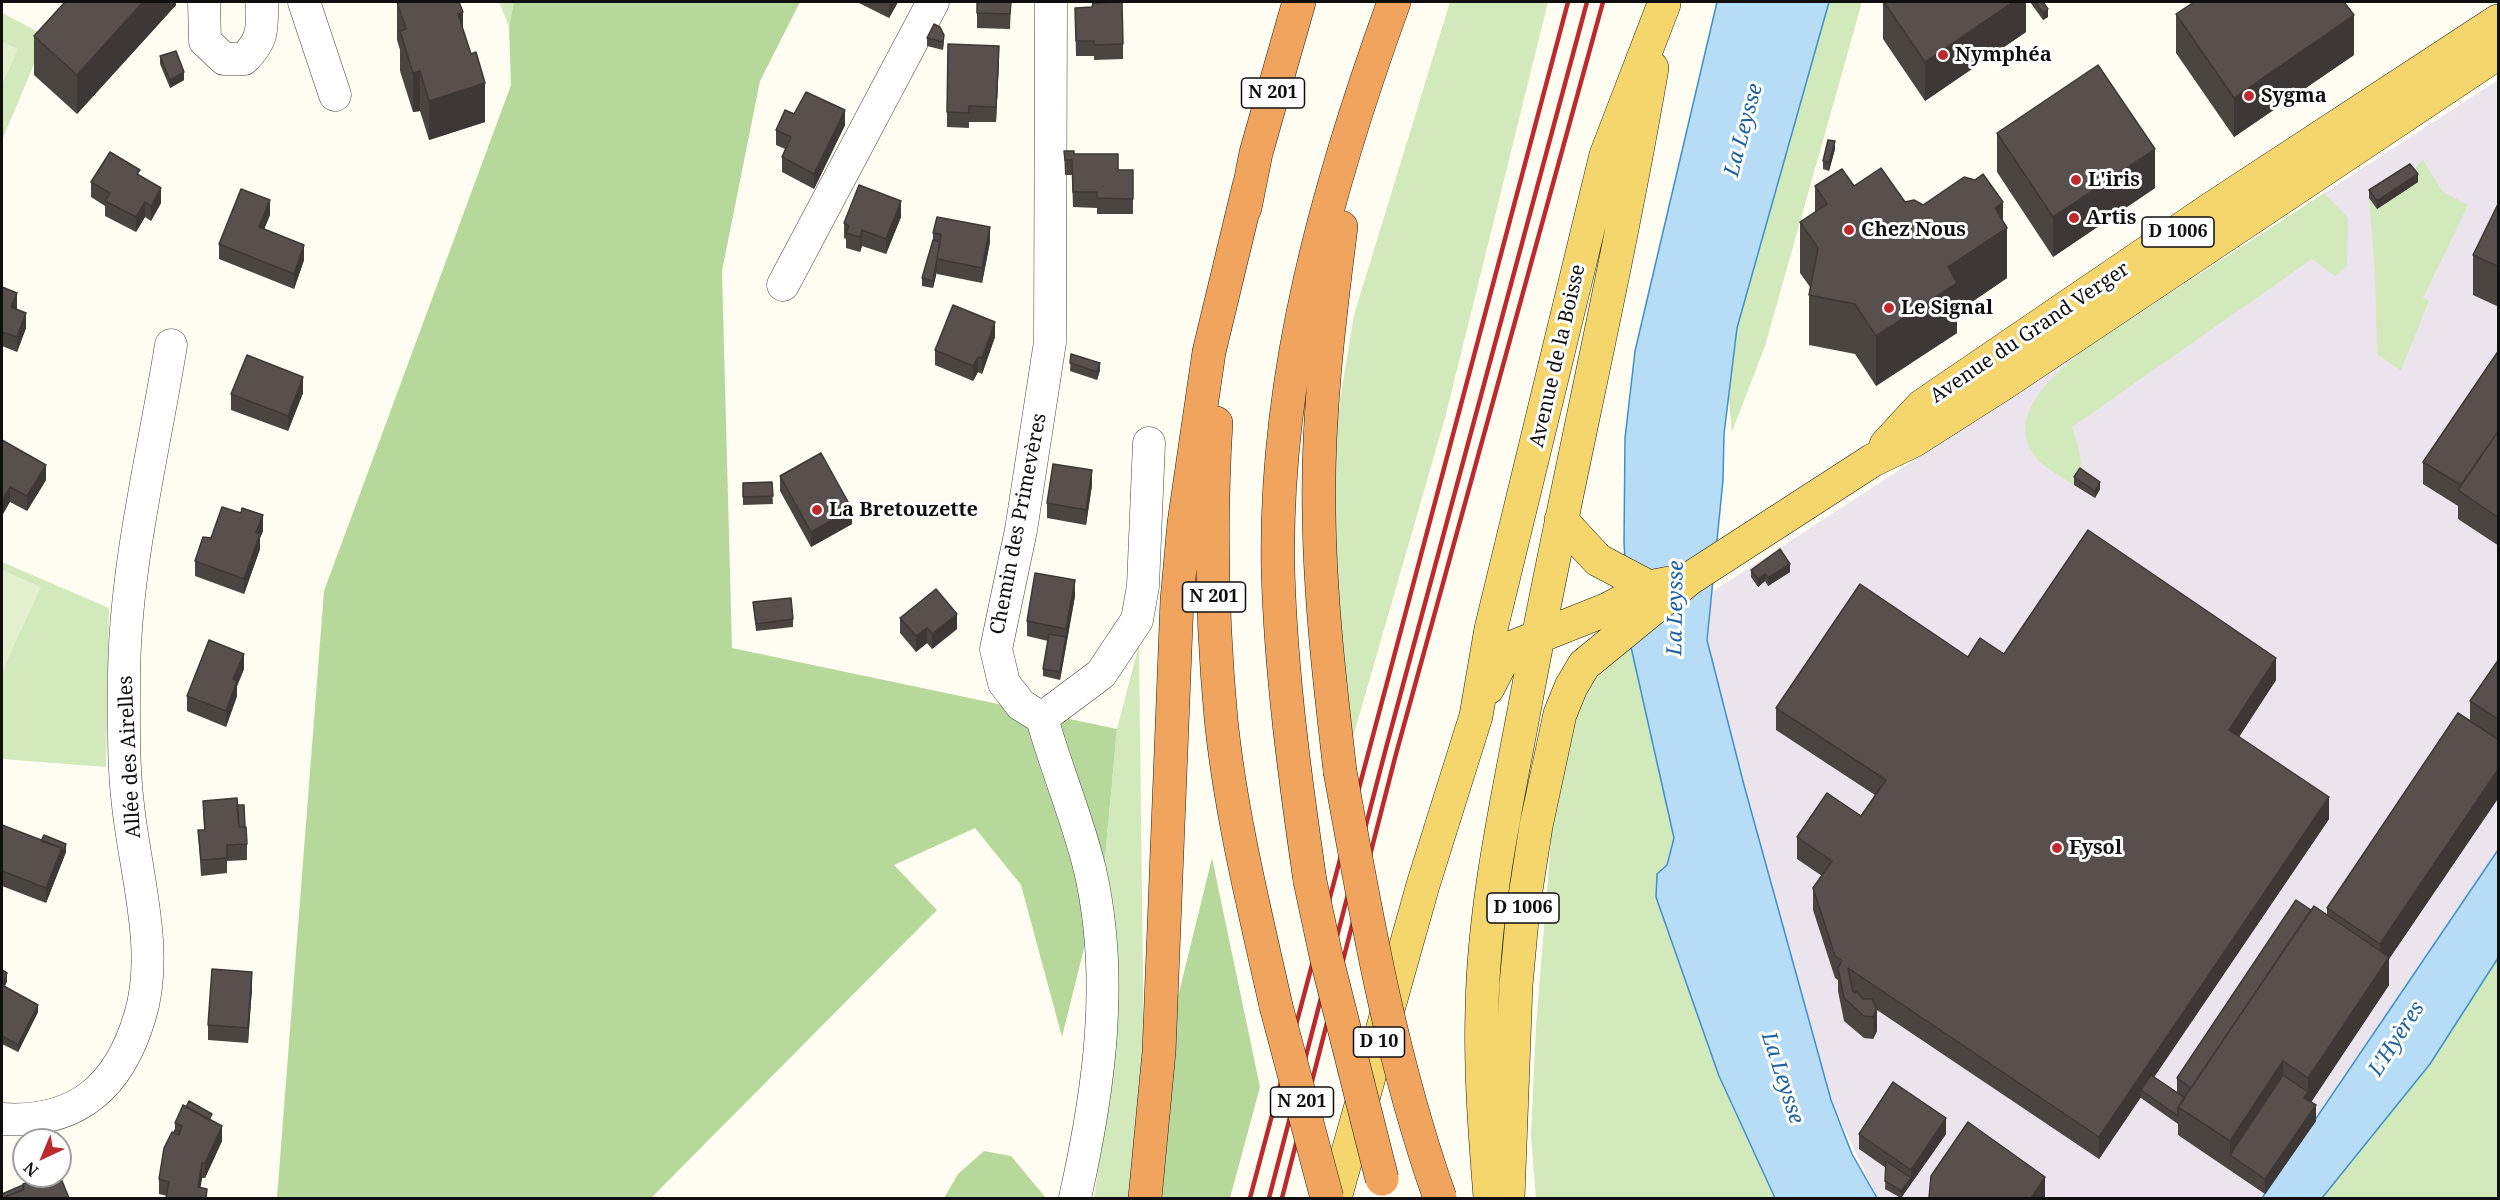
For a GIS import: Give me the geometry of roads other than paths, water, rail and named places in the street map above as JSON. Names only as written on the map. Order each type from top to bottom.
[{"type":"highway","name":"N 201","points":[[1299,2],[1249,186],[1220,378],[1213,522],[1215,615],[1221,720],[1247,879],[1276,1006],[1328,1198]]},
{"type":"highway","name":"N 201","points":[[1385,1189],[1326,956],[1310,881],[1282,669],[1278,568],[1286,420],[1304,305],[1330,197],[1364,83],[1394,2]]},
{"type":"highway","points":[[1364,83],[1344,197],[1331,305],[1318,511],[1329,679],[1341,771],[1370,934],[1408,1093],[1440,1198]]},
{"type":"highway","points":[[1145,1198],[1159,1052],[1178,600],[1184,523],[1209,352],[1249,186]]},
{"type":"main road","name":"Avenue de la Boisse","points":[[1490,1198],[1482,1100],[1482,1005],[1488,925],[1500,841],[1561,520],[1636,167],[1664,3]]},
{"type":"main road","name":"Avenue de la Boisse","points":[[1476,716],[1491,629],[1606,155],[1664,3]]},
{"type":"main road","name":"Avenue du Grand Verger","points":[[1873,460],[1922,406],[2211,209],[2499,21]]},
{"type":"main road","name":"Avenue du Grand Verger","points":[[1476,716],[1505,655],[1515,646],[1539,635],[1611,624],[1689,579],[1873,460],[1913,441],[2004,382],[2499,53]]},
{"type":"main road","points":[[1561,520],[1598,560],[1649,587]]},
{"type":"main road","name":"Avenue du Grand Verger","points":[[1611,624],[1649,587],[1689,579]]},
{"type":"main road","name":"D 1006","points":[[1508,1198],[1516,985],[1523,909],[1536,826],[1560,714],[1571,687],[1611,624]]},
{"type":"main road","name":"D 10","points":[[1335,1198],[1423,885],[1476,716]]},
{"type":"street","points":[[204,2],[205,41],[224,59],[244,59],[258,45],[262,25],[262,2]]},
{"type":"street","points":[[304,2],[335,95]]},
{"type":"street","points":[[783,285],[933,2]]},
{"type":"street","name":"Chemin des Primevères","points":[[1042,718],[1021,705],[1004,683],[996,649],[1021,530],[1050,342],[1051,2]]},
{"type":"street","name":"Allée des Airelles","points":[[2,1119],[31,1121],[89,1100],[108,1082],[126,1052],[143,1006],[147,985],[148,952],[127,803],[124,680],[135,551],[171,345]]},
{"type":"street","points":[[1075,1198],[1094,1104],[1101,1049],[1102,991],[1098,919],[1090,869],[1042,718],[1101,674],[1137,620],[1143,586],[1149,443]]},
{"type":"water","name":"La Leysse","points":[[1717,2],[1829,2],[1737,328],[1724,434],[1723,480],[1707,640],[1744,785],[1831,1100],[1852,1154],[1877,1198],[1775,1198],[1719,1076],[1656,897],[1657,874],[1667,865],[1674,838],[1631,647],[1624,543],[1625,438],[1635,351]]},
{"type":"water","name":"L'Hyères","points":[[2498,850],[2498,958],[2430,1064],[2322,1198],[2262,1198]]},
{"type":"railway","points":[[1250,1198],[1568,2]]},
{"type":"railway","points":[[1269,1198],[1386,748],[1587,2]]},
{"type":"railway","points":[[1282,1198],[1396,754],[1603,2]]},
{"type":"place","name":"Nymphéa","points":[[1943,55]]},
{"type":"place","name":"Sygma","points":[[2249,96]]},
{"type":"place","name":"L'iris","points":[[2076,180]]},
{"type":"place","name":"Artis","points":[[2074,218]]},
{"type":"place","name":"Chez Nous","points":[[1849,230]]},
{"type":"place","name":"Le Signal","points":[[1889,308]]},
{"type":"place","name":"La Bretouzette","points":[[817,510]]},
{"type":"place","name":"Fysol","points":[[2057,848]]}]
